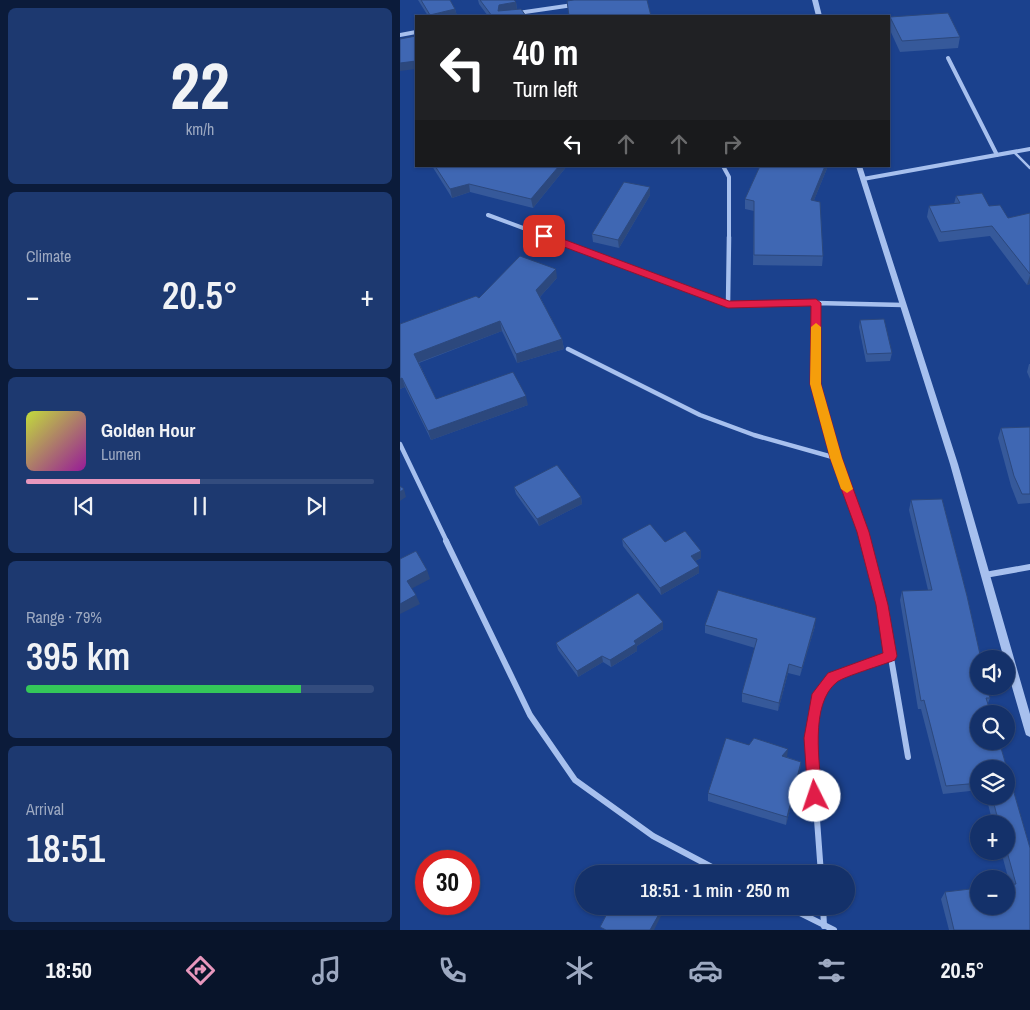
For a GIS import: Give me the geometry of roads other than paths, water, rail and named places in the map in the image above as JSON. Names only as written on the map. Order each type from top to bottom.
[{"type":"street","points":[[814,0],[819,15]]},
{"type":"street","points":[[512,14],[579,4]]},
{"type":"street","points":[[400,35],[415,32]]},
{"type":"street","points":[[948,58],[997,155]]},
{"type":"street","points":[[863,179],[1030,149]]},
{"type":"street","points":[[724,167],[729,178],[728,305]]},
{"type":"street","points":[[859,167],[954,464],[1030,732]]},
{"type":"street","points":[[488,215],[728,305],[816,303],[903,306]]},
{"type":"street","points":[[816,303],[816,384],[836,458],[863,532],[882,605],[908,757]]},
{"type":"street","points":[[568,349],[700,415],[754,435],[836,458]]},
{"type":"street","points":[[400,444],[530,715],[575,780],[653,836],[708,865]]},
{"type":"street","points":[[985,575],[1030,567]]},
{"type":"street","points":[[820,865],[811,738],[817,699],[833,678],[890,656]]},
{"type":"street","points":[[803,915],[834,930]]},
{"type":"street","points":[[823,915],[824,926]]},
{"type":"lane","points":[[1014,152],[1030,168]]}]
